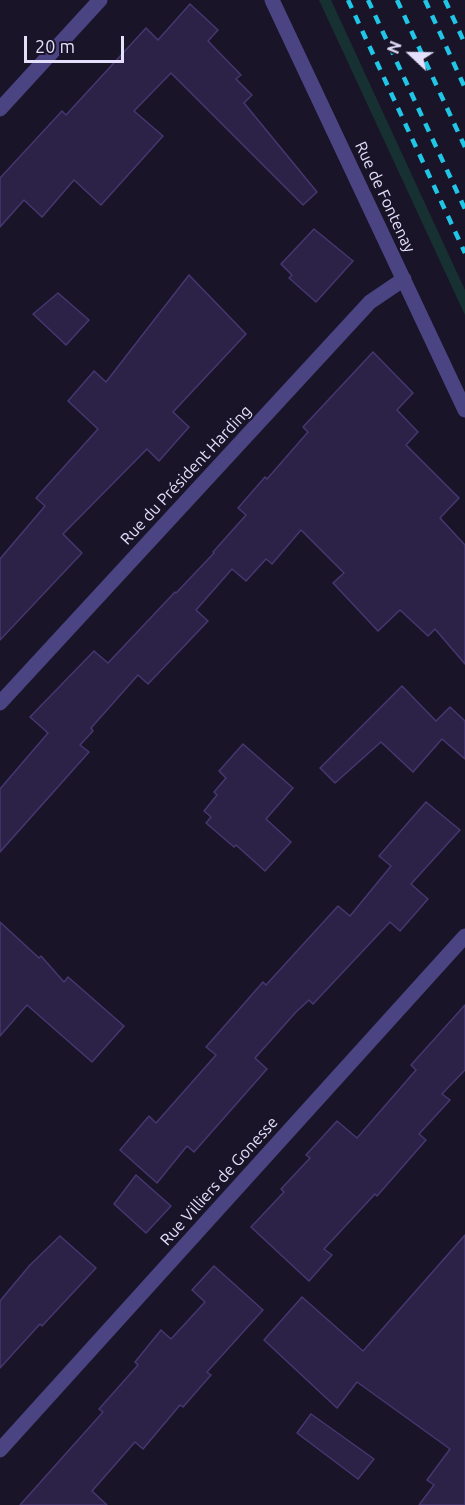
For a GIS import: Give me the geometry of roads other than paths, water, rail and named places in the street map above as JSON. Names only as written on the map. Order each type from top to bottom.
[{"type":"street","points":[[0,109],[100,0]]},
{"type":"street","name":"Rue de Fontenay","points":[[272,0],[465,410]]},
{"type":"street","name":"Rue du Président Harding","points":[[0,703],[370,302],[404,279]]},
{"type":"street","name":"Rue Villiers de Gonesse","points":[[0,1450],[465,936]]},
{"type":"railway","points":[[348,0],[465,253]]},
{"type":"railway","points":[[368,0],[465,209]]},
{"type":"railway","points":[[397,0],[465,147]]},
{"type":"railway","points":[[425,0],[465,88]]},
{"type":"railway","points":[[445,0],[465,44]]}]
